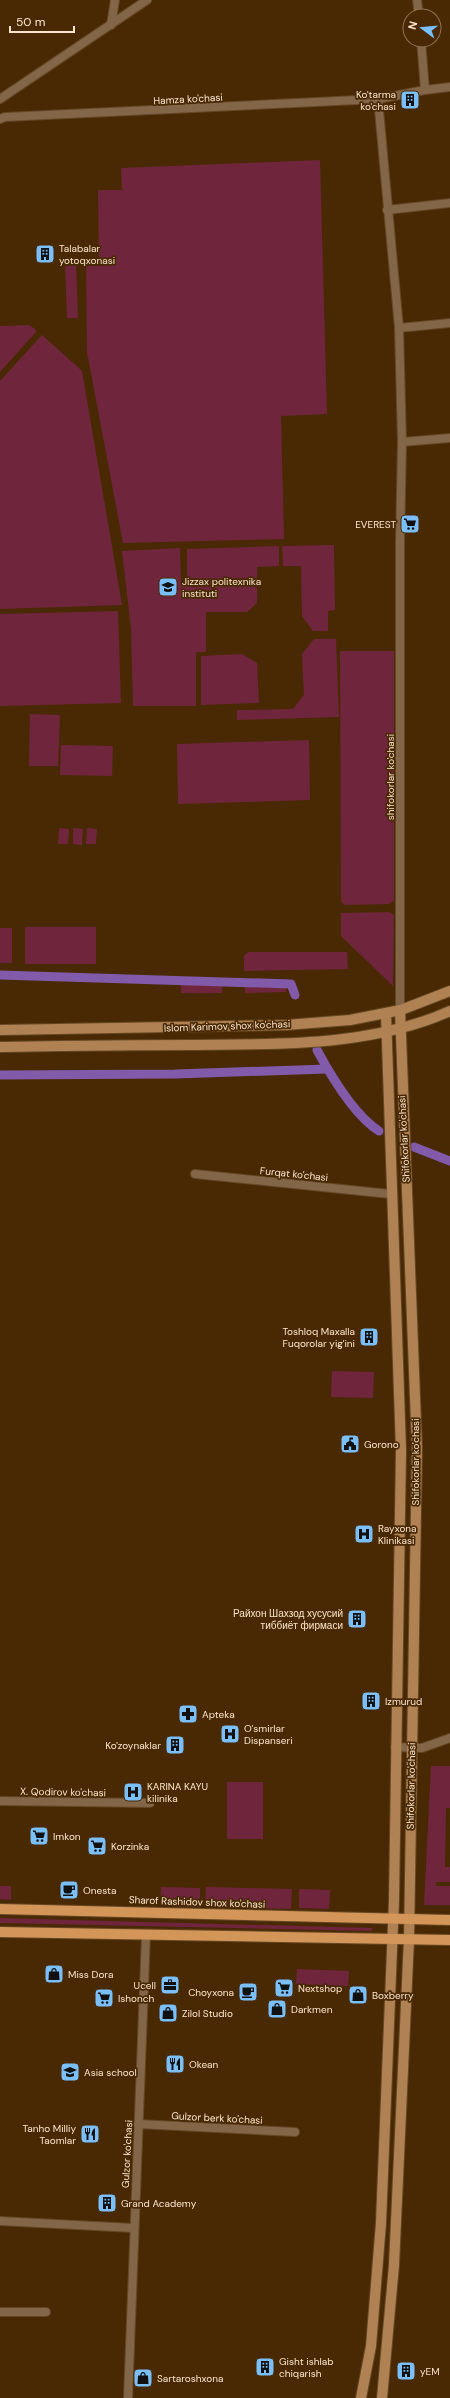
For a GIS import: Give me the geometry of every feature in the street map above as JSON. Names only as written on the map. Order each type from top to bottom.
[{"type":"main road","name":"Islom Karimov shox ko'chasi","points":[[0,1030],[286,1025],[350,1020],[400,1010],[450,991]]},
{"type":"main road","name":"Shifokorlar ko'chasi","points":[[382,2398],[394,2265],[409,1939],[417,1448],[399,1028],[400,1010]]},
{"type":"main road","name":"Islom Karimov shox ko'chasi","points":[[0,1047],[288,1043],[386,1031],[431,1020],[450,1011]]},
{"type":"main road","name":"Shifokorlar ko'chasi","points":[[361,2398],[371,2346],[381,2223],[393,1920],[401,1450],[390,1194],[386,1014]]},
{"type":"main road","name":"Sharof Rashidov shox ko'chasi","points":[[0,1909],[393,1920],[450,1920]]},
{"type":"main road","points":[[0,1932],[450,1940]]},
{"type":"street","points":[[111,25],[115,0]]},
{"type":"street","points":[[0,100],[147,0]]},
{"type":"street","points":[[422,48],[425,90]]},
{"type":"street","name":"Hamza ko'chasi","points":[[0,119],[5,117],[378,99],[450,87]]},
{"type":"street","name":"shifokorlar ko'chasi","points":[[378,99],[399,328],[402,442],[400,543],[400,1010]]},
{"type":"street","points":[[387,210],[450,203]]},
{"type":"street","points":[[399,328],[450,323]]},
{"type":"street","points":[[402,442],[450,438]]},
{"type":"street","name":"Furqat ko'chasi","points":[[195,1174],[390,1194]]},
{"type":"street","points":[[395,1747],[422,1748],[450,1738]]},
{"type":"street","name":"X. Qodirov ko'chasi","points":[[0,1801],[150,1803]]},
{"type":"street","name":"Gulzor ko'chasi","points":[[128,2398],[133,2228],[146,1935]]},
{"type":"street","name":"Gulzor berk ko'chasi","points":[[138,2124],[295,2132]]},
{"type":"street","points":[[0,2221],[133,2228]]},
{"type":"street","points":[[0,2312],[46,2312]]},
{"type":"shaded area","points":[[320,160],[327,414],[281,416],[284,539],[123,543],[87,352],[86,266],[99,266],[98,190],[122,190],[121,168]]},
{"type":"shaded area","points":[[76,265],[78,318],[67,318],[65,266]]},
{"type":"shaded area","points":[[29,325],[35,329],[36,332],[0,372],[0,326]]},
{"type":"shaded area","points":[[42,335],[82,371],[122,605],[0,609],[0,381]]},
{"type":"shaded area","points":[[334,545],[335,610],[328,611],[328,631],[313,631],[302,616],[301,566],[283,566],[282,546]]},
{"type":"shaded area","points":[[279,546],[279,566],[257,567],[257,603],[247,612],[206,612],[206,652],[196,652],[196,706],[133,706],[131,629],[122,551],[180,548],[181,585],[187,584],[187,549]]},
{"type":"shaded area","points":[[118,611],[121,703],[0,706],[0,614]]},
{"type":"shaded area","points":[[314,639],[336,639],[339,717],[237,720],[237,710],[293,709],[304,695],[302,654]]},
{"type":"shaded area","points":[[340,651],[394,651],[394,901],[389,904],[345,905],[341,901]]},
{"type":"shaded area","points":[[242,654],[257,663],[259,703],[201,705],[201,656]]},
{"type":"shaded area","points":[[30,714],[60,715],[58,766],[29,766]]},
{"type":"shaded area","points":[[309,740],[310,800],[178,804],[177,744]]},
{"type":"shaded area","points":[[61,745],[113,746],[112,776],[60,775]]},
{"type":"shaded area","points":[[59,828],[69,829],[68,844],[58,844]]},
{"type":"shaded area","points":[[73,828],[83,829],[82,845],[73,844]]},
{"type":"shaded area","points":[[87,828],[97,829],[96,844],[86,844]]},
{"type":"shaded area","points":[[389,912],[394,915],[393,986],[341,936],[341,913]]},
{"type":"shaded area","points":[[25,927],[96,927],[96,964],[25,964]]},
{"type":"shaded area","points":[[0,928],[12,928],[12,963],[0,963]]},
{"type":"shaded area","points":[[248,952],[347,952],[348,969],[244,971],[244,956]]},
{"type":"shaded area","points":[[222,979],[222,993],[181,993],[181,980]]},
{"type":"shaded area","points":[[286,979],[286,992],[245,993],[245,980]]},
{"type":"shaded area","points":[[332,1371],[374,1372],[373,1398],[331,1397]]},
{"type":"shaded area","points":[[431,1766],[450,1766],[450,1808],[446,1808],[445,1867],[450,1867],[450,1882],[436,1882],[436,1886],[450,1886],[450,1905],[424,1905]]},
{"type":"shaded area","points":[[227,1782],[263,1782],[263,1839],[227,1839]]},
{"type":"shaded area","points":[[0,1886],[11,1886],[11,1900],[0,1899]]},
{"type":"shaded area","points":[[161,1887],[200,1888],[200,1907],[160,1906]]},
{"type":"shaded area","points":[[206,1887],[292,1889],[291,1909],[205,1907]]},
{"type":"shaded area","points":[[299,1889],[330,1890],[329,1909],[299,1908]]},
{"type":"shaded area","points":[[0,1918],[372,1928],[372,1931],[0,1923]]},
{"type":"shaded area","points":[[297,1969],[349,1971],[348,1986],[296,1984]]},
{"type":"waterway","points":[[0,975],[291,984],[295,995]]},
{"type":"waterway","points":[[317,1050],[336,1083],[352,1105],[370,1124],[379,1131]]},
{"type":"waterway","points":[[0,1075],[175,1074],[327,1069]]},
{"type":"waterway","points":[[414,1147],[450,1161]]},
{"type":"place","name":"Ko'tarma ko'chasi","points":[[410,100]]},
{"type":"place","name":"Talabalar yotoqxonasi","points":[[45,254]]},
{"type":"place","name":"EVEREST","points":[[410,524]]},
{"type":"place","name":"Jizzax politexnika instituti","points":[[168,587]]},
{"type":"place","name":"Toshloq Maxalla Fuqorolar yig'ini","points":[[369,1337]]},
{"type":"place","name":"Gorono","points":[[350,1444]]},
{"type":"place","name":"Rayxona Klinikasi","points":[[364,1534]]},
{"type":"place","name":"Райхон Шахзод хусусий тиббиёт фирмаси","points":[[357,1619]]},
{"type":"place","name":"Izmurud","points":[[371,1701]]},
{"type":"place","name":"Apteka","points":[[188,1714]]},
{"type":"place","name":"O'smirlar Dispanseri","points":[[230,1734]]},
{"type":"place","name":"Ko'zoynaklar","points":[[175,1745]]},
{"type":"place","name":"KARINA KAYU kilinika","points":[[133,1792]]},
{"type":"place","name":"Imkon","points":[[39,1836]]},
{"type":"place","name":"Korzinka","points":[[97,1846]]},
{"type":"place","name":"Onesta","points":[[69,1890]]},
{"type":"place","name":"Miss Dora","points":[[54,1974]]},
{"type":"place","name":"Ucell","points":[[170,1985]]},
{"type":"place","name":"Nextshop","points":[[284,1988]]},
{"type":"place","name":"Choyxona","points":[[248,1992]]},
{"type":"place","name":"Boxberry","points":[[358,1995]]},
{"type":"place","name":"Ishonch","points":[[104,1998]]},
{"type":"place","name":"Darkmen","points":[[277,2009]]},
{"type":"place","name":"Zilol Studio","points":[[168,2013]]},
{"type":"place","name":"Okean","points":[[175,2064]]},
{"type":"place","name":"Asia school","points":[[70,2072]]},
{"type":"place","name":"Tanho Milliy Taomlar","points":[[90,2134]]},
{"type":"place","name":"Grand Academy","points":[[107,2203]]},
{"type":"place","name":"Gisht ishlab chiqarish","points":[[265,2367]]},
{"type":"place","name":"yEM","points":[[406,2371]]},
{"type":"place","name":"Sartaroshxona","points":[[143,2378]]}]
